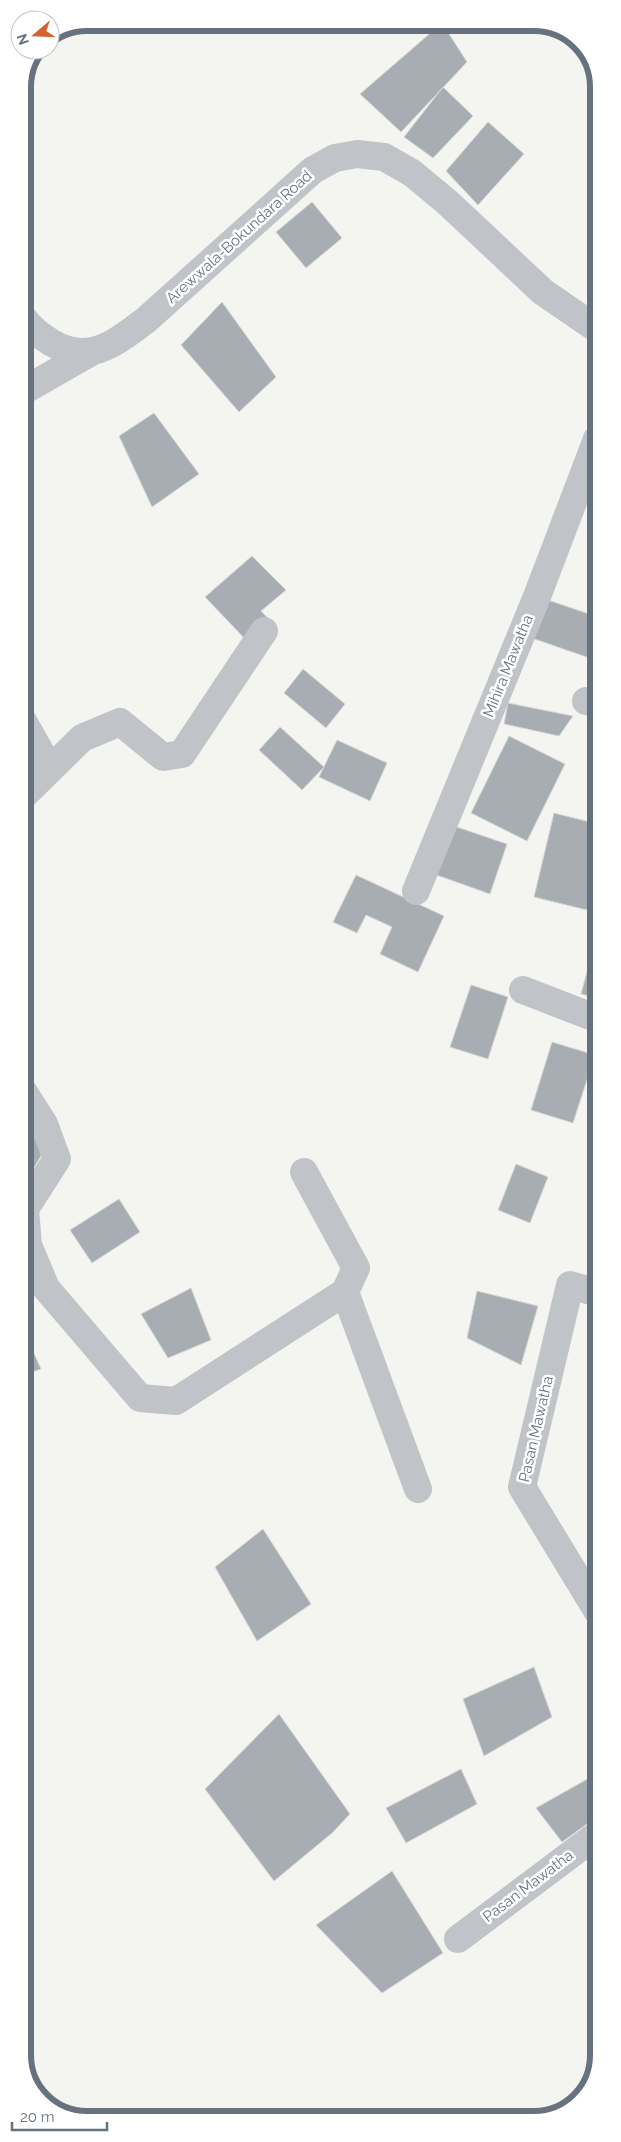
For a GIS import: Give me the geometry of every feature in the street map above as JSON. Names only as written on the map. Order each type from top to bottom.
[{"type":"street","name":"Arewwala-Bokundara Road","points":[[31,328],[66,350],[90,352],[117,342],[146,320],[313,170],[334,158],[357,154],[384,157],[412,173],[447,202],[544,292],[590,324]]},
{"type":"street","points":[[31,386],[90,352]]},
{"type":"street","name":"Mihira Mawatha","points":[[416,891],[538,594],[590,457]]},
{"type":"street","points":[[31,788],[82,738],[120,722],[163,756],[182,754],[264,631]]},
{"type":"street","points":[[31,735],[50,769]]},
{"type":"street","points":[[523,990],[590,1016]]},
{"type":"street","points":[[31,1104],[44,1124],[57,1158],[31,1198]]},
{"type":"street","points":[[31,1252],[46,1288],[140,1398],[176,1402],[345,1292],[356,1268],[304,1172]]},
{"type":"street","name":"Pasan Mawatha","points":[[590,1291],[570,1286],[522,1488],[590,1599]]},
{"type":"street","points":[[345,1292],[418,1489]]},
{"type":"street","name":"Pasan Mawatha","points":[[458,1939],[590,1840]]},
{"type":"building","points":[[433,31],[447,31],[467,62],[401,132],[360,94]]},
{"type":"building","points":[[443,87],[473,116],[433,158],[404,137]]},
{"type":"building","points":[[488,122],[524,154],[478,205],[446,171]]},
{"type":"building","points":[[312,202],[342,238],[306,268],[276,232]]},
{"type":"building","points":[[222,302],[276,377],[239,412],[181,345]]},
{"type":"building","points":[[154,413],[199,474],[152,507],[119,436]]},
{"type":"building","points":[[252,556],[286,590],[261,611],[273,624],[249,643],[205,597]]},
{"type":"building","points":[[542,598],[590,614],[590,658],[529,637]]},
{"type":"building","points":[[303,669],[345,704],[326,728],[284,693]]},
{"type":"building","points":[[508,703],[573,716],[559,736],[504,724]]},
{"type":"building","points":[[280,727],[324,767],[302,790],[259,750]]},
{"type":"building","points":[[509,736],[565,764],[527,841],[471,813]]},
{"type":"building","points":[[337,740],[387,763],[370,801],[319,777]]},
{"type":"building","points":[[554,813],[590,822],[590,897],[587,910],[534,897]]},
{"type":"building","points":[[448,824],[507,844],[490,894],[431,873]]},
{"type":"building","points":[[356,875],[444,916],[418,972],[380,954],[392,927],[366,915],[357,933],[333,922]]},
{"type":"building","points":[[590,961],[590,996],[581,994]]},
{"type":"building","points":[[471,985],[508,997],[488,1059],[450,1047]]},
{"type":"building","points":[[552,1042],[590,1053],[590,1070],[573,1123],[531,1110]]},
{"type":"building","points":[[31,1123],[42,1154],[31,1173]]},
{"type":"building","points":[[516,1164],[548,1177],[530,1223],[498,1210]]},
{"type":"building","points":[[119,1199],[140,1232],[92,1263],[70,1230]]},
{"type":"building","points":[[191,1288],[211,1340],[168,1358],[141,1314]]},
{"type":"building","points":[[477,1291],[538,1306],[521,1365],[467,1338]]},
{"type":"building","points":[[31,1347],[41,1369],[31,1372]]},
{"type":"building","points":[[263,1529],[311,1604],[257,1641],[215,1567]]},
{"type":"building","points":[[534,1667],[552,1717],[484,1756],[463,1699]]},
{"type":"building","points":[[279,1714],[350,1814],[332,1833],[274,1881],[205,1789]]},
{"type":"building","points":[[461,1769],[477,1804],[406,1843],[386,1808]]},
{"type":"building","points":[[590,1778],[590,1822],[562,1842],[536,1808]]},
{"type":"building","points":[[392,1871],[443,1953],[382,1993],[316,1925]]}]
